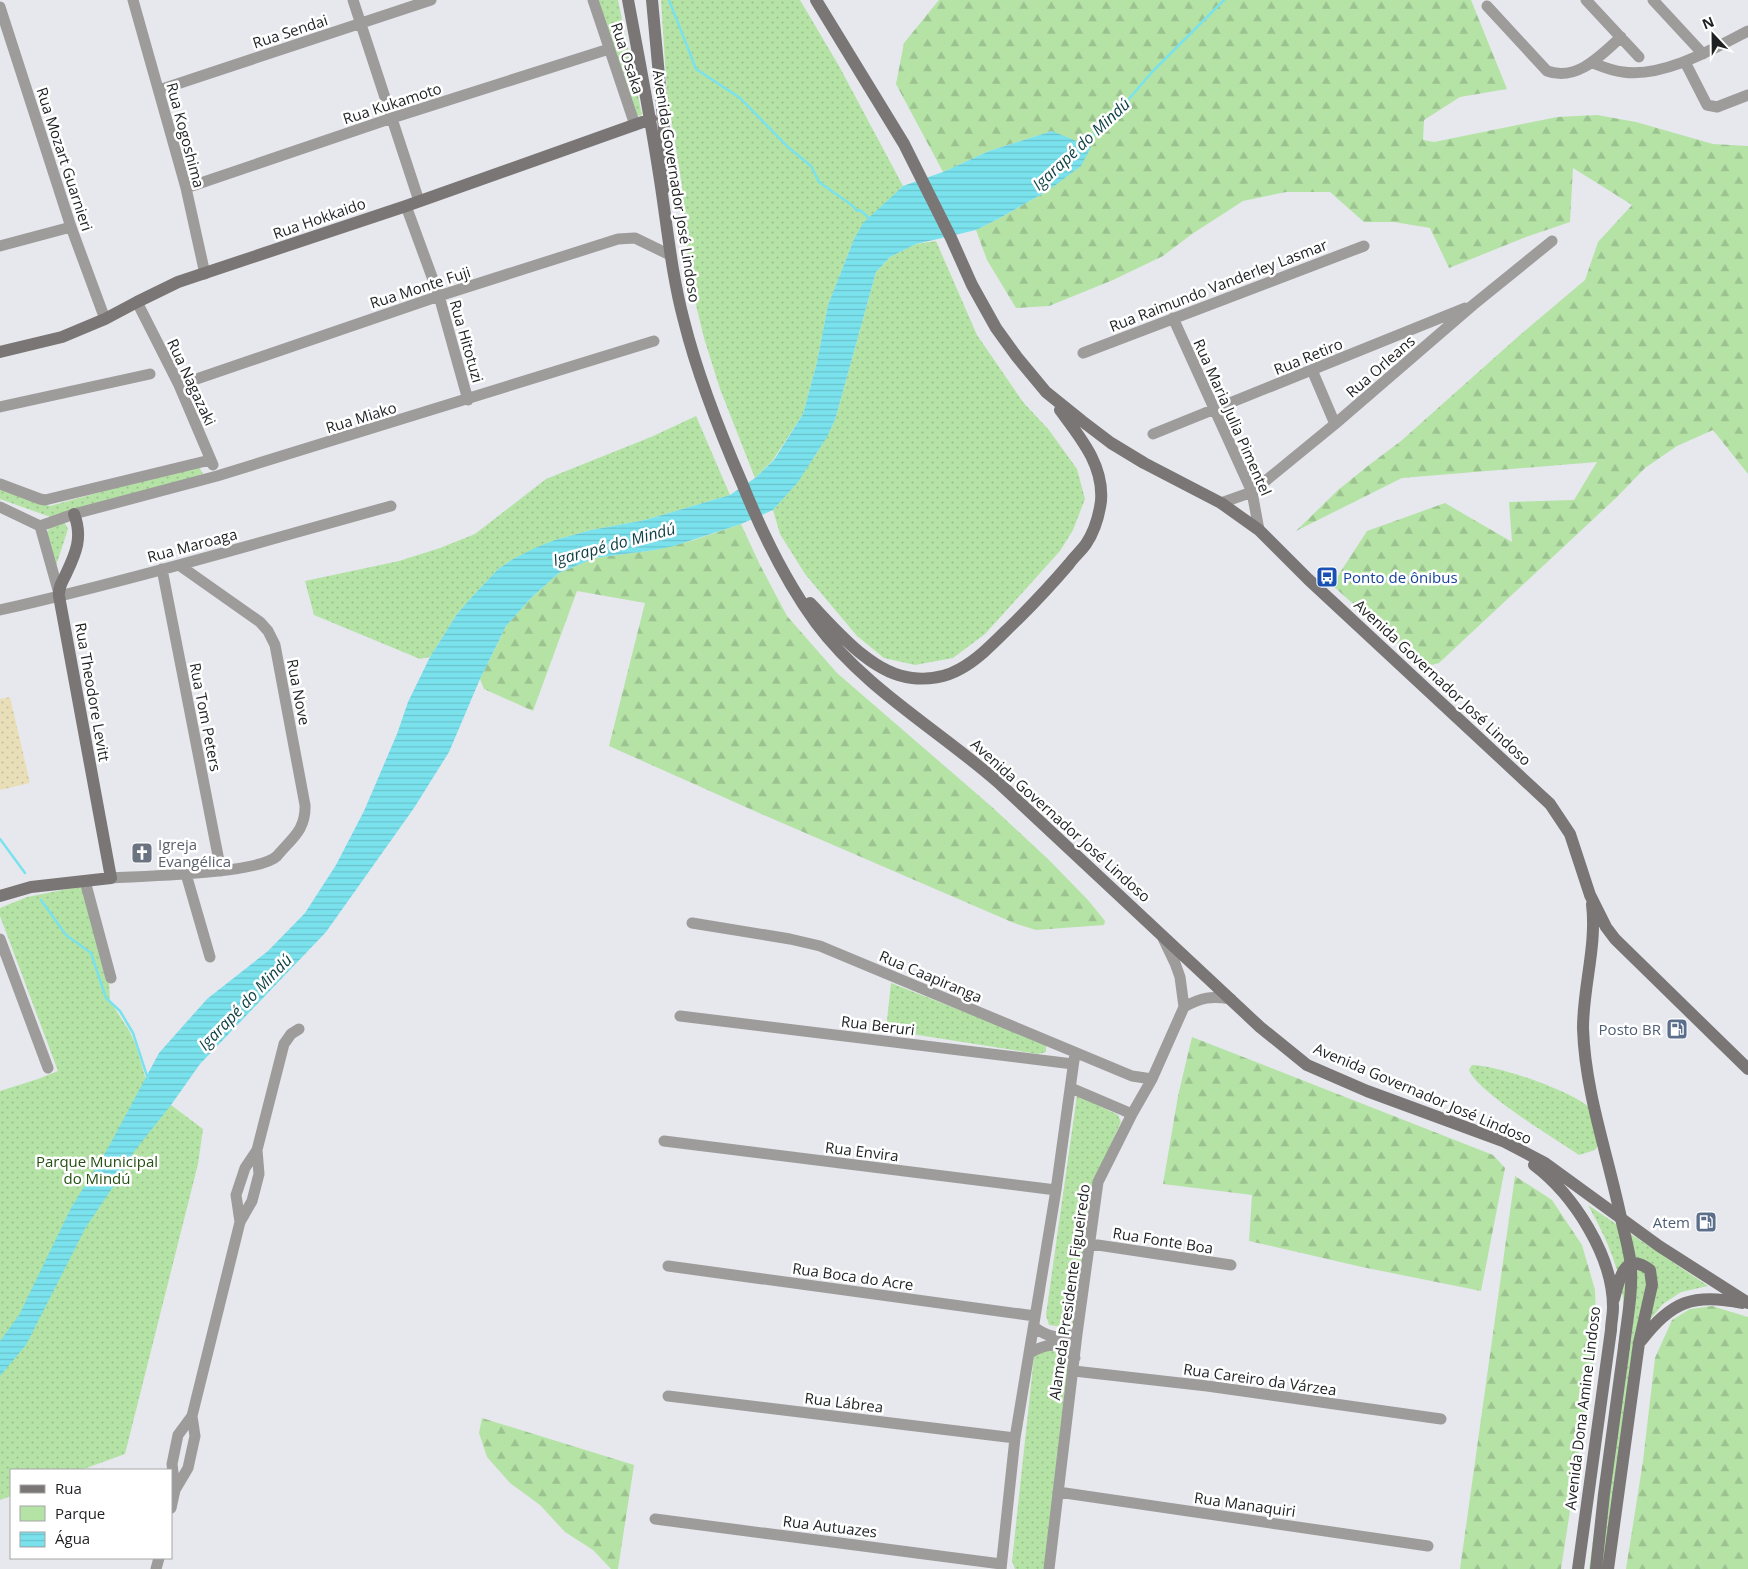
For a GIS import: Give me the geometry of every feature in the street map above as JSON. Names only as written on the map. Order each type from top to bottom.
[{"type":"main road","name":"Avenida Governador José Lindoso","points":[[628,0],[651,119],[670,255],[683,319],[695,362],[723,440],[765,538],[786,577],[816,623],[874,685],[972,759],[1274,1040],[1307,1064],[1367,1091],[1502,1141],[1545,1163],[1659,1246],[1748,1304]]},
{"type":"main road","points":[[652,0],[668,173],[662,193]]},
{"type":"main road","name":"Avenida Governador José Lindoso","points":[[816,0],[904,144],[951,238],[972,285],[996,328],[1046,392],[1111,443],[1144,463],[1221,503],[1259,530],[1322,593],[1550,804],[1570,834],[1590,895],[1606,927],[1615,939],[1748,1069]]},
{"type":"main road","name":"Rua Hokkaido","points":[[0,352],[62,336],[106,319],[178,282],[406,206],[651,119]]},
{"type":"main road","points":[[786,577],[838,634],[863,656],[890,671],[911,678],[936,678],[958,670],[976,658],[1045,592],[1086,544],[1099,514],[1101,500],[1100,482],[1093,460],[1084,442],[1046,392]]},
{"type":"main road","points":[[59,593],[78,541],[78,527],[74,514]]},
{"type":"main road","name":"Rua Theodore Levitt","points":[[59,593],[111,878]]},
{"type":"main road","points":[[0,896],[31,886],[111,878]]},
{"type":"main road","points":[[1590,895],[1593,923],[1592,956],[1583,1015],[1584,1057],[1588,1085],[1613,1180],[1630,1260],[1630,1284],[1624,1347],[1596,1569]]},
{"type":"main road","name":"Avenida Dona Amine Lindoso","points":[[1502,1141],[1542,1171],[1560,1188],[1580,1213],[1597,1245],[1609,1279],[1613,1306],[1611,1330],[1578,1569]]},
{"type":"main road","points":[[1608,1569],[1639,1343],[1652,1285],[1650,1270],[1639,1264],[1625,1268],[1620,1274],[1613,1306]]},
{"type":"main road","points":[[1639,1343],[1657,1321],[1672,1309],[1693,1300],[1718,1298],[1748,1304]]},
{"type":"street","points":[[354,0],[420,201]]},
{"type":"street","name":"Rua Sendai","points":[[159,90],[431,0]]},
{"type":"street","name":"Rua Osaka","points":[[593,0],[635,125]]},
{"type":"street","points":[[1586,0],[1639,57]]},
{"type":"street","points":[[1653,0],[1703,54]]},
{"type":"street","name":"Rua Kogoshima","points":[[134,3],[186,188],[205,274]]},
{"type":"street","points":[[1487,6],[1547,71],[1555,74],[1573,72],[1593,63],[1621,37]]},
{"type":"street","name":"Rua Mozart Guarnieri","points":[[0,7],[71,227],[106,319]]},
{"type":"street","points":[[1593,63],[1613,70],[1630,73],[1656,70],[1685,62],[1748,31]]},
{"type":"street","name":"Rua Kukamoto","points":[[186,188],[392,118],[609,49]]},
{"type":"street","points":[[1685,62],[1707,105],[1717,107],[1748,96]]},
{"type":"street","name":"Rua Hitotuzi","points":[[406,206],[439,296],[468,400]]},
{"type":"street","points":[[0,246],[71,227]]},
{"type":"street","name":"Rua Monte Fuji","points":[[179,384],[439,296],[618,239],[635,238],[670,255]]},
{"type":"street","name":"Rua Orleans","points":[[1221,503],[1252,492],[1335,424],[1473,305],[1552,241]]},
{"type":"street","name":"Rua Raimundo Vanderley Lasmar","points":[[1083,353],[1364,246]]},
{"type":"street","name":"Rua Nagazaki","points":[[137,302],[179,384],[218,476]]},
{"type":"street","name":"Rua Retiro","points":[[1153,434],[1473,305]]},
{"type":"street","name":"Rua Maria Julia Pimentel","points":[[1173,318],[1252,492],[1259,530]]},
{"type":"street","name":"Rua Miako","points":[[40,526],[74,514],[218,476],[654,341]]},
{"type":"street","points":[[1312,370],[1335,424]]},
{"type":"street","points":[[0,407],[150,374]]},
{"type":"street","points":[[0,484],[40,500],[45,500],[210,460]]},
{"type":"street","name":"Rua Maroaga","points":[[0,610],[59,593],[162,569],[391,506]]},
{"type":"street","points":[[0,507],[40,526],[45,538],[59,593]]},
{"type":"street","name":"Rua Nove","points":[[179,564],[260,622],[271,635],[275,645],[305,805],[305,816],[301,827],[274,860],[259,865],[220,871]]},
{"type":"street","name":"Rua Tom Peters","points":[[162,569],[220,871]]},
{"type":"street","points":[[111,878],[220,871]]},
{"type":"street","points":[[186,874],[210,957]]},
{"type":"street","points":[[85,881],[111,978]]},
{"type":"street","name":"Rua Caapiranga","points":[[692,923],[790,939],[820,946],[1074,1058],[1132,1076],[1152,1079]]},
{"type":"street","points":[[1160,933],[1180,977],[1184,1008],[1196,1000],[1213,996],[1231,999]]},
{"type":"street","points":[[0,939],[48,1068]]},
{"type":"street","name":"Alameda Presidente Figueiredo","points":[[1049,1569],[1077,1334],[1100,1176],[1152,1079],[1184,1008]]},
{"type":"street","name":"Rua Beruri","points":[[680,1016],[1074,1058]]},
{"type":"street","points":[[172,1504],[176,1490],[188,1468],[195,1436],[192,1416],[240,1222],[252,1201],[259,1174],[257,1150],[284,1044],[291,1034],[299,1029]]},
{"type":"street","name":"Alameda Presidente Figueiredo","points":[[1001,1566],[1015,1438],[1056,1190],[1074,1058]]},
{"type":"street","points":[[1071,1088],[1134,1112],[1139,1094],[1139,1086],[1132,1076]]},
{"type":"street","name":"Rua Envira","points":[[664,1141],[1056,1190]]},
{"type":"street","points":[[240,1222],[236,1195],[245,1168],[257,1150]]},
{"type":"street","name":"Rua Fonte Boa","points":[[1091,1244],[1231,1265]]},
{"type":"street","name":"Rua Boca do Acre","points":[[668,1266],[1034,1322],[1045,1334],[1051,1337],[1077,1334]]},
{"type":"street","points":[[1030,1353],[1043,1346],[1058,1346],[1064,1348],[1075,1358]]},
{"type":"street","name":"Rua Careiro da Várzea","points":[[1074,1371],[1207,1386],[1441,1419]]},
{"type":"street","name":"Rua Lábrea","points":[[668,1396],[1015,1438]]},
{"type":"street","points":[[176,1490],[172,1464],[178,1435],[192,1416]]},
{"type":"street","name":"Rua Manaquiri","points":[[1058,1492],[1428,1546]]},
{"type":"street","name":"Rua Autuazes","points":[[655,1519],[1001,1566]]},
{"type":"green space","points":[[598,0],[618,0],[642,115],[637,116]]},
{"type":"green space","points":[[661,0],[800,0],[839,66],[903,186],[864,223],[854,239],[828,305],[817,362],[803,414],[773,460],[755,478],[720,389],[704,338],[689,276],[682,186],[667,93]]},
{"type":"green space","points":[[939,0],[1471,0],[1507,89],[1460,97],[1424,120],[1423,140],[1434,142],[1557,117],[1597,115],[1636,122],[1713,144],[1748,146],[1748,474],[1713,430],[1677,446],[1645,468],[1617,497],[1439,663],[1424,667],[1332,585],[1367,531],[1445,503],[1512,542],[1509,502],[1574,500],[1597,462],[1402,478],[1296,531],[1338,490],[1401,441],[1521,334],[1585,280],[1598,242],[1632,205],[1573,168],[1570,222],[1526,237],[1449,268],[1430,228],[1394,222],[1364,222],[1330,192],[1286,192],[1243,201],[1192,234],[1163,256],[1113,280],[1049,306],[1016,308],[987,260],[976,230],[1049,190],[1052,131],[989,151],[943,172],[896,84],[904,43]]},
{"type":"green space","points":[[936,241],[977,335],[1023,402],[1049,430],[1077,469],[1085,499],[1073,530],[1060,551],[985,634],[953,658],[915,665],[884,658],[857,636],[805,574],[780,534],[773,510],[807,467],[835,420],[876,272],[890,257],[916,244]]},
{"type":"green space","points":[[696,416],[730,495],[645,520],[591,530],[555,540],[513,559],[498,569],[457,614],[430,657],[420,659],[314,615],[305,581],[399,561],[475,534],[546,479],[651,437]]},
{"type":"green space","points":[[198,465],[203,474],[60,520],[65,523],[68,529],[54,572],[47,532],[56,519],[0,499],[0,489],[50,506]]},
{"type":"green space","points":[[741,524],[787,616],[837,673],[992,807],[1049,860],[1088,900],[1105,921],[1104,925],[1036,930],[1014,923],[609,746],[645,603],[577,591],[533,711],[484,689],[480,679],[506,626],[532,597],[559,573],[595,558],[655,550],[691,541]]},
{"type":"green space","name":"Parque Municipal do Mindú","points":[[83,886],[109,983],[110,1001],[130,1032],[147,1083],[171,1105],[203,1129],[198,1164],[125,1454],[84,1469],[10,1469],[10,1496],[0,1500],[0,1091],[58,1071],[0,916],[0,908],[27,897]]},
{"type":"green space","points":[[891,983],[1046,1044],[1046,1052],[1038,1054],[886,1030]]},
{"type":"green space","points":[[1192,1037],[1493,1155],[1505,1168],[1481,1291],[1362,1267],[1249,1241],[1252,1195],[1163,1184],[1178,1096]]},
{"type":"green space","points":[[1472,1065],[1484,1066],[1517,1075],[1571,1096],[1595,1113],[1605,1135],[1595,1150],[1579,1155],[1519,1115],[1486,1090],[1469,1070]]},
{"type":"green space","points":[[1077,1095],[1118,1115],[1121,1122],[1098,1173],[1075,1329],[1049,1325],[1046,1315]]},
{"type":"green space","points":[[1515,1176],[1552,1200],[1582,1245],[1595,1290],[1597,1337],[1561,1569],[1460,1569]]},
{"type":"green space","points":[[1588,1205],[1708,1286],[1681,1292],[1663,1304],[1645,1326],[1607,1569],[1589,1569],[1622,1334],[1623,1303],[1621,1286],[1614,1262]]},
{"type":"green space","points":[[1712,1306],[1748,1317],[1748,1569],[1626,1569],[1643,1461],[1655,1358],[1672,1320],[1690,1309]]},
{"type":"green space","points":[[1047,1347],[1066,1353],[1071,1364],[1045,1567],[1043,1569],[1015,1569],[1012,1561],[1034,1357]]},
{"type":"green space","points":[[482,1418],[634,1465],[618,1569],[611,1569],[593,1550],[565,1532],[540,1505],[510,1483],[487,1457],[479,1433]]},
{"type":"sand","points":[[10,697],[30,783],[0,790],[0,699]]},
{"type":"water","points":[[1052,131],[1091,147],[1081,166],[1049,190],[998,219],[976,230],[916,244],[890,257],[876,272],[835,420],[827,437],[798,482],[773,510],[741,524],[674,546],[595,558],[559,573],[532,597],[506,626],[480,679],[449,752],[414,808],[326,932],[200,1064],[133,1153],[86,1227],[26,1345],[0,1376],[0,1341],[19,1315],[71,1208],[108,1148],[159,1053],[207,999],[268,951],[305,913],[336,865],[364,811],[397,734],[408,702],[430,657],[457,614],[498,569],[537,547],[591,530],[645,520],[730,495],[755,478],[774,460],[803,414],[817,362],[828,305],[854,239],[863,223],[903,186],[943,172],[989,151]]},
{"type":"waterway","points":[[669,0],[696,69],[740,98],[789,148],[811,166],[819,182],[870,219]]},
{"type":"waterway","name":"Igarapé do Mindú","points":[[1082,146],[1116,114],[1152,72],[1224,0]]},
{"type":"waterway","points":[[0,839],[25,873]]},
{"type":"waterway","points":[[41,900],[66,935],[91,953],[106,998],[120,1011],[133,1033],[148,1079]]},
{"type":"place","name":"Ponto de ônibus","points":[[1327,577]]},
{"type":"place","name":"Igreja Evangélica","points":[[142,853]]},
{"type":"place","name":"Posto BR","points":[[1677,1029]]},
{"type":"place","name":"Atem","points":[[1706,1222]]}]
